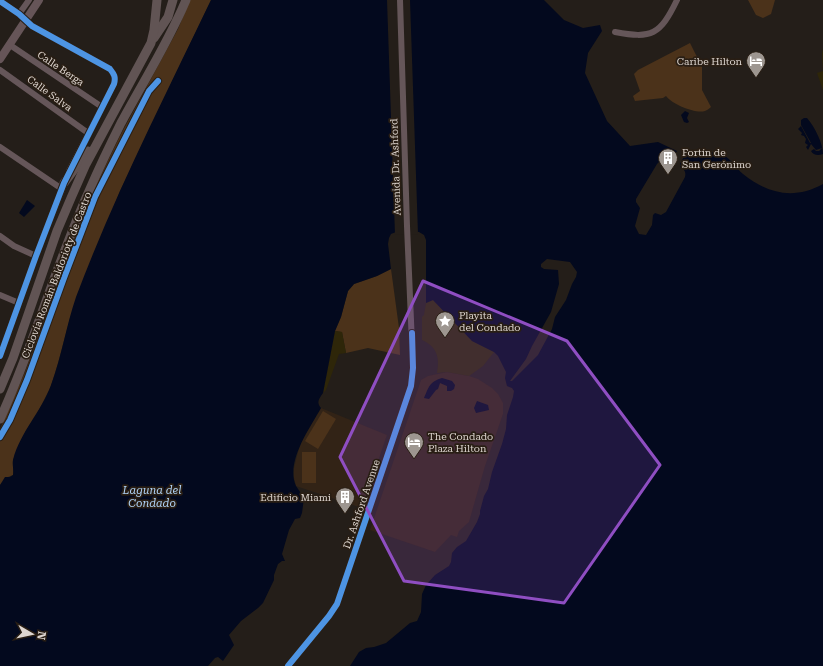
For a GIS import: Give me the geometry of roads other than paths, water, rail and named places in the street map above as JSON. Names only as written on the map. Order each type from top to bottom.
[{"type":"highway","points":[[150,43],[154,30],[157,0]]},
{"type":"highway","points":[[0,389],[13,358],[68,205],[86,164],[150,43],[168,17],[173,0]]},
{"type":"highway","points":[[0,419],[25,361],[76,220],[118,131],[161,52],[186,0]]},
{"type":"highway","points":[[63,186],[102,133]]},
{"type":"main road","points":[[0,59],[39,0]]},
{"type":"street","points":[[19,14],[29,0]]},
{"type":"street","name":"Avenida Dr. Ashford","points":[[400,0],[407,233],[412,333]]},
{"type":"street","points":[[615,32],[642,36],[652,33],[662,26],[670,15],[677,0]]},
{"type":"street","points":[[0,1],[19,14],[32,26],[110,69],[116,78],[63,186],[0,356]]},
{"type":"street","name":"Calle Berga","points":[[10,45],[102,107]]},
{"type":"street","name":"Calle Salva","points":[[0,70],[88,134]]},
{"type":"street","points":[[0,147],[63,186]]},
{"type":"street","points":[[0,236],[14,246],[36,256]]},
{"type":"street","points":[[0,295],[19,303]]},
{"type":"street","name":"Dr. Ashford Avenue","points":[[288,666],[337,604],[411,386],[413,368],[412,333]]},
{"type":"water","name":"Laguna del Condado","points":[[211,0],[544,0],[564,20],[583,28],[600,25],[602,31],[588,53],[585,73],[607,121],[630,146],[658,142],[677,151],[672,160],[661,160],[657,164],[636,199],[636,202],[640,208],[635,226],[639,234],[646,235],[652,225],[653,215],[655,213],[661,215],[666,212],[685,177],[685,171],[680,167],[680,164],[686,153],[719,153],[729,159],[752,181],[772,190],[792,193],[802,192],[823,184],[823,666],[350,666],[359,652],[366,648],[386,643],[410,623],[417,621],[421,612],[422,594],[426,585],[435,575],[449,566],[452,553],[457,547],[466,541],[477,522],[484,496],[488,489],[506,429],[507,415],[514,391],[512,388],[507,386],[505,378],[506,372],[498,356],[494,352],[472,341],[433,300],[426,303],[426,240],[424,235],[419,232],[396,232],[391,234],[388,244],[391,269],[377,276],[354,284],[348,291],[341,317],[335,331],[323,393],[319,400],[321,408],[305,435],[296,456],[293,477],[296,486],[304,498],[302,513],[300,518],[295,519],[289,530],[282,554],[285,561],[278,564],[274,575],[274,580],[263,603],[241,621],[229,635],[234,645],[223,661],[218,657],[215,658],[208,666],[0,666],[0,485],[5,477],[10,477],[13,475],[13,462],[16,450],[47,395],[51,385],[76,297],[91,259],[123,184]],"holes":[[[547,259],[570,262],[577,272],[576,277],[566,300],[555,317],[552,329],[538,355],[512,381],[510,381],[526,359],[551,312],[559,284],[558,270],[544,269],[541,267],[541,264]]]},
{"type":"water","points":[[685,111],[689,113],[687,118],[689,122],[687,123],[684,122],[681,115]]},
{"type":"water","points":[[807,118],[816,131],[822,145],[823,154],[816,155],[811,151],[814,149],[816,151],[819,151],[822,148],[816,150],[811,144],[808,150],[806,147],[808,145],[805,143],[806,139],[801,135],[802,133],[798,129],[801,126],[811,143],[801,125],[801,120]]},
{"type":"water","points":[[27,200],[35,206],[24,217],[19,213]]},
{"type":"water","points":[[442,378],[452,381],[455,385],[454,389],[447,391],[447,386],[440,383],[438,389],[429,399],[424,398],[432,383]]},
{"type":"water","points":[[477,401],[488,405],[489,410],[476,413],[474,408]]},
{"type":"place","name":"Caribe Hilton","points":[[756,78]]},
{"type":"place","name":"Fortín de San Gerónimo","points":[[668,175]]},
{"type":"place","name":"Playita del Condado","points":[[445,338]]},
{"type":"place","name":"The Condado Plaza Hilton","points":[[414,459]]},
{"type":"place","name":"Edificio Miami","points":[[345,514]]}]
